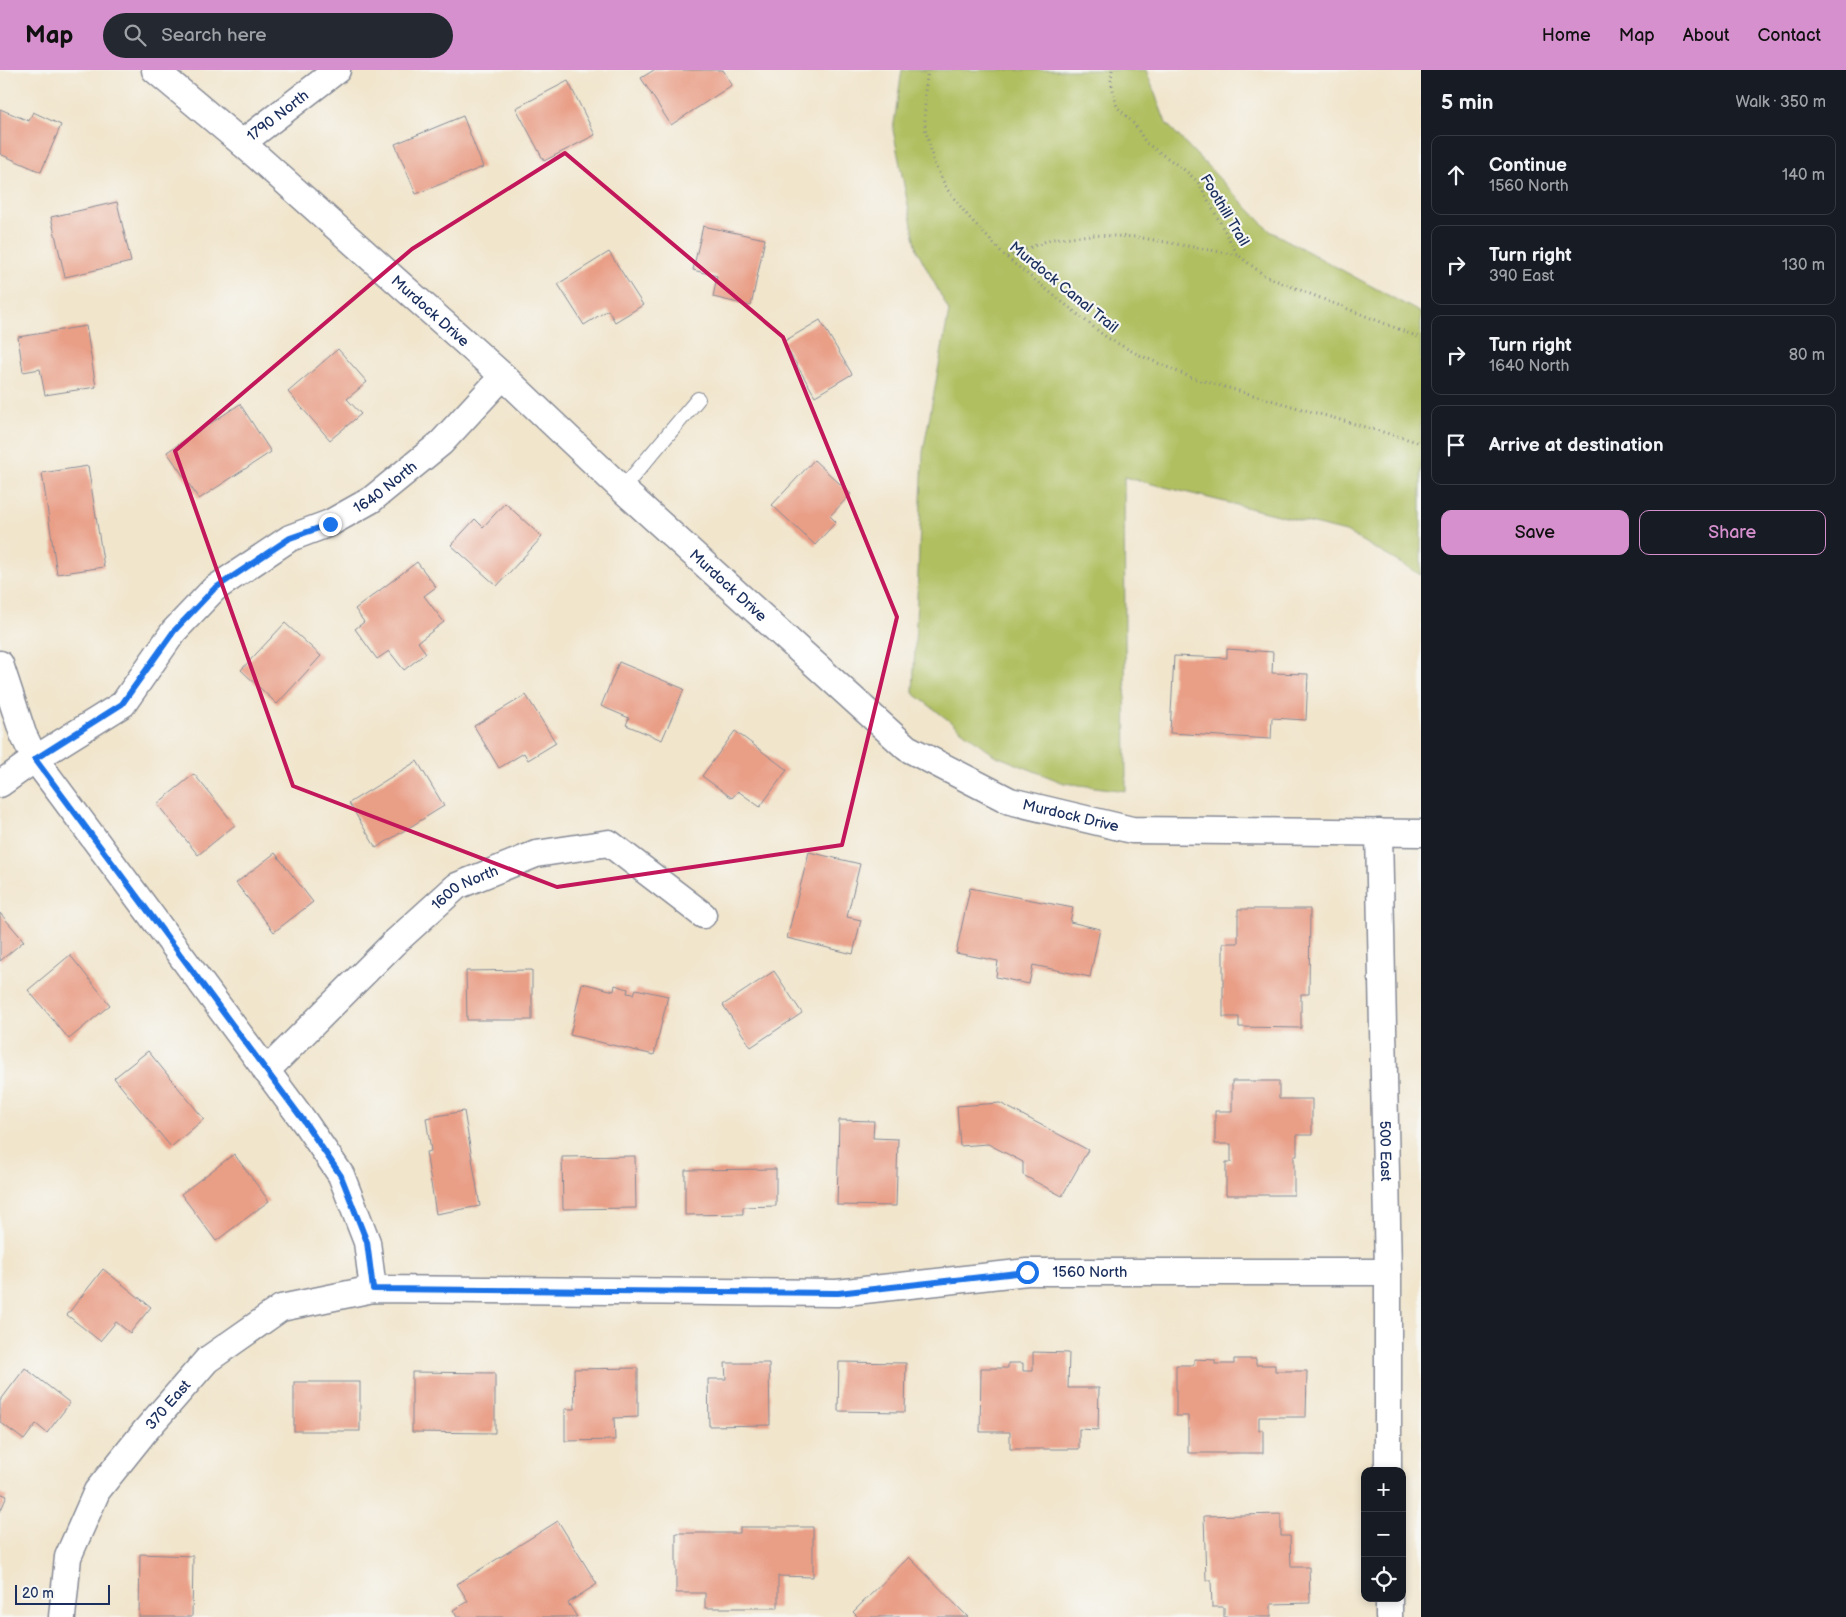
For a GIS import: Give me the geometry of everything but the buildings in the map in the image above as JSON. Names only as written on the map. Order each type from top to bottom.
[{"type":"street","name":"Murdock Drive","points":[[155,70],[242,143],[504,376],[622,489],[907,748],[1010,801],[1132,830],[1421,833]]},
{"type":"street","name":"1790 North","points":[[242,143],[337,70]]},
{"type":"street","name":"1640 North","points":[[0,784],[35,759],[122,704],[174,631],[214,589],[290,538],[330,524],[371,500],[441,443],[504,376]]},
{"type":"street","points":[[0,664],[23,734],[35,759],[306,1124],[341,1176],[367,1242],[373,1289]]},
{"type":"street","name":"500 East","points":[[1379,832],[1388,1272],[1388,1467]]},
{"type":"street","name":"1600 North","points":[[266,1071],[393,944],[457,886],[536,854],[609,843],[703,914]]},
{"type":"street","name":"1560 North","points":[[373,1289],[838,1293],[1027,1272],[1388,1272]]},
{"type":"street","name":"370 East","points":[[62,1617],[68,1556],[97,1491],[145,1431],[207,1360],[282,1308],[373,1289]]},
{"type":"street","points":[[1389,1602],[1389,1617]]},
{"type":"lane","points":[[622,489],[698,398]]},
{"type":"path","name":"Murdock Canal Trail","points":[[928,70],[925,92],[925,128],[934,163],[948,189],[967,215],[1006,257],[1106,337],[1137,354],[1190,377],[1421,443]]},
{"type":"path","name":"Foothill Trail","points":[[1112,70],[1111,82],[1117,107],[1135,124],[1146,143],[1186,171],[1198,182],[1238,255],[1265,276],[1421,338]]},
{"type":"path","points":[[1006,257],[1051,240],[1092,235],[1137,237],[1238,255]]},
{"type":"highlighted area","points":[[565,153],[783,337],[897,617],[842,845],[557,887],[293,786],[175,451],[412,249]]},
{"type":"green space","points":[[902,70],[1146,70],[1166,123],[1270,231],[1421,313],[1421,575],[1346,532],[1124,477],[1126,791],[1064,783],[994,755],[913,693],[923,452],[949,311],[917,250],[893,130]]},
{"type":"route","points":[[330,524],[290,538],[250,563],[214,589],[174,631],[122,704],[35,759],[306,1124],[341,1176],[367,1242],[373,1289],[838,1293],[1027,1272]]}]
